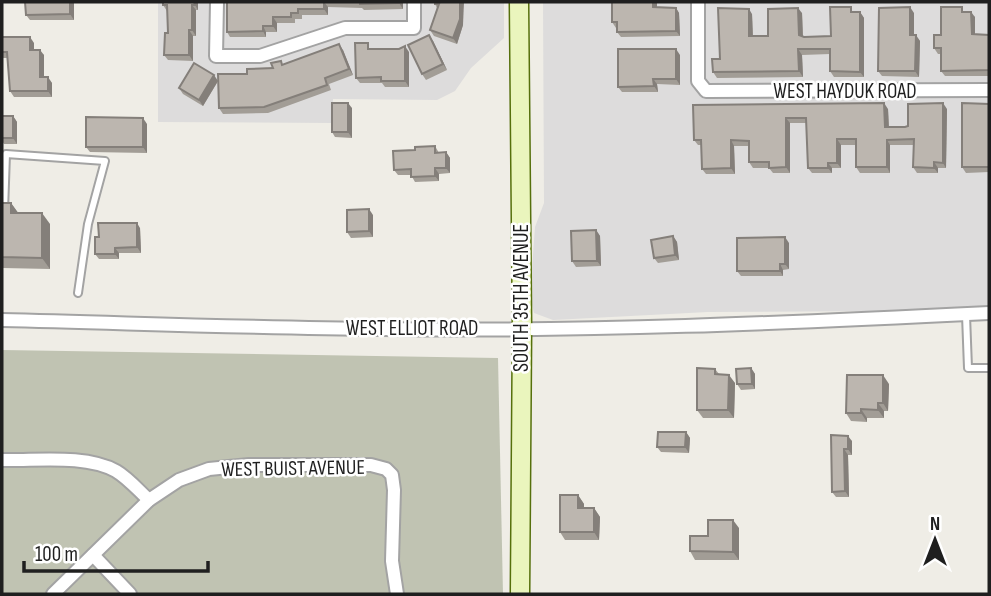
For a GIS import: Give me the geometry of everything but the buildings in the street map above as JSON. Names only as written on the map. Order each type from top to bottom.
[{"type":"street","points":[[217,2],[216,56],[260,56],[345,29],[414,28],[414,2]]},
{"type":"street","name":"SOUTH 35TH AVENUE","points":[[519,2],[522,328],[520,594]]},
{"type":"street","name":"WEST HAYDUK ROAD","points":[[698,2],[698,71],[701,87],[706,91],[989,90]]},
{"type":"street","name":"WEST ELLIOT ROAD","points":[[2,320],[383,329],[849,320],[989,313]]},
{"type":"street","points":[[2,460],[84,461],[101,464],[119,473],[149,500]]},
{"type":"street","name":"WEST BUIST AVENUE","points":[[53,594],[149,500],[179,480],[209,469],[249,465],[371,465],[386,469],[392,475],[392,561],[397,594]]},
{"type":"street","points":[[93,555],[130,594]]},
{"type":"lane","points":[[4,222],[6,154],[105,161],[88,224],[78,293]]},
{"type":"lane","points":[[966,314],[968,368],[989,368]]},
{"type":"shaded area","points":[[158,2],[504,2],[504,38],[471,68],[455,91],[437,100],[333,99],[332,123],[158,122]]},
{"type":"shaded area","points":[[543,2],[989,2],[989,307],[890,311],[708,312],[553,320],[534,313],[530,296],[535,227],[544,203]]},
{"type":"shaded area","points":[[2,350],[498,358],[503,594],[2,594]]}]
